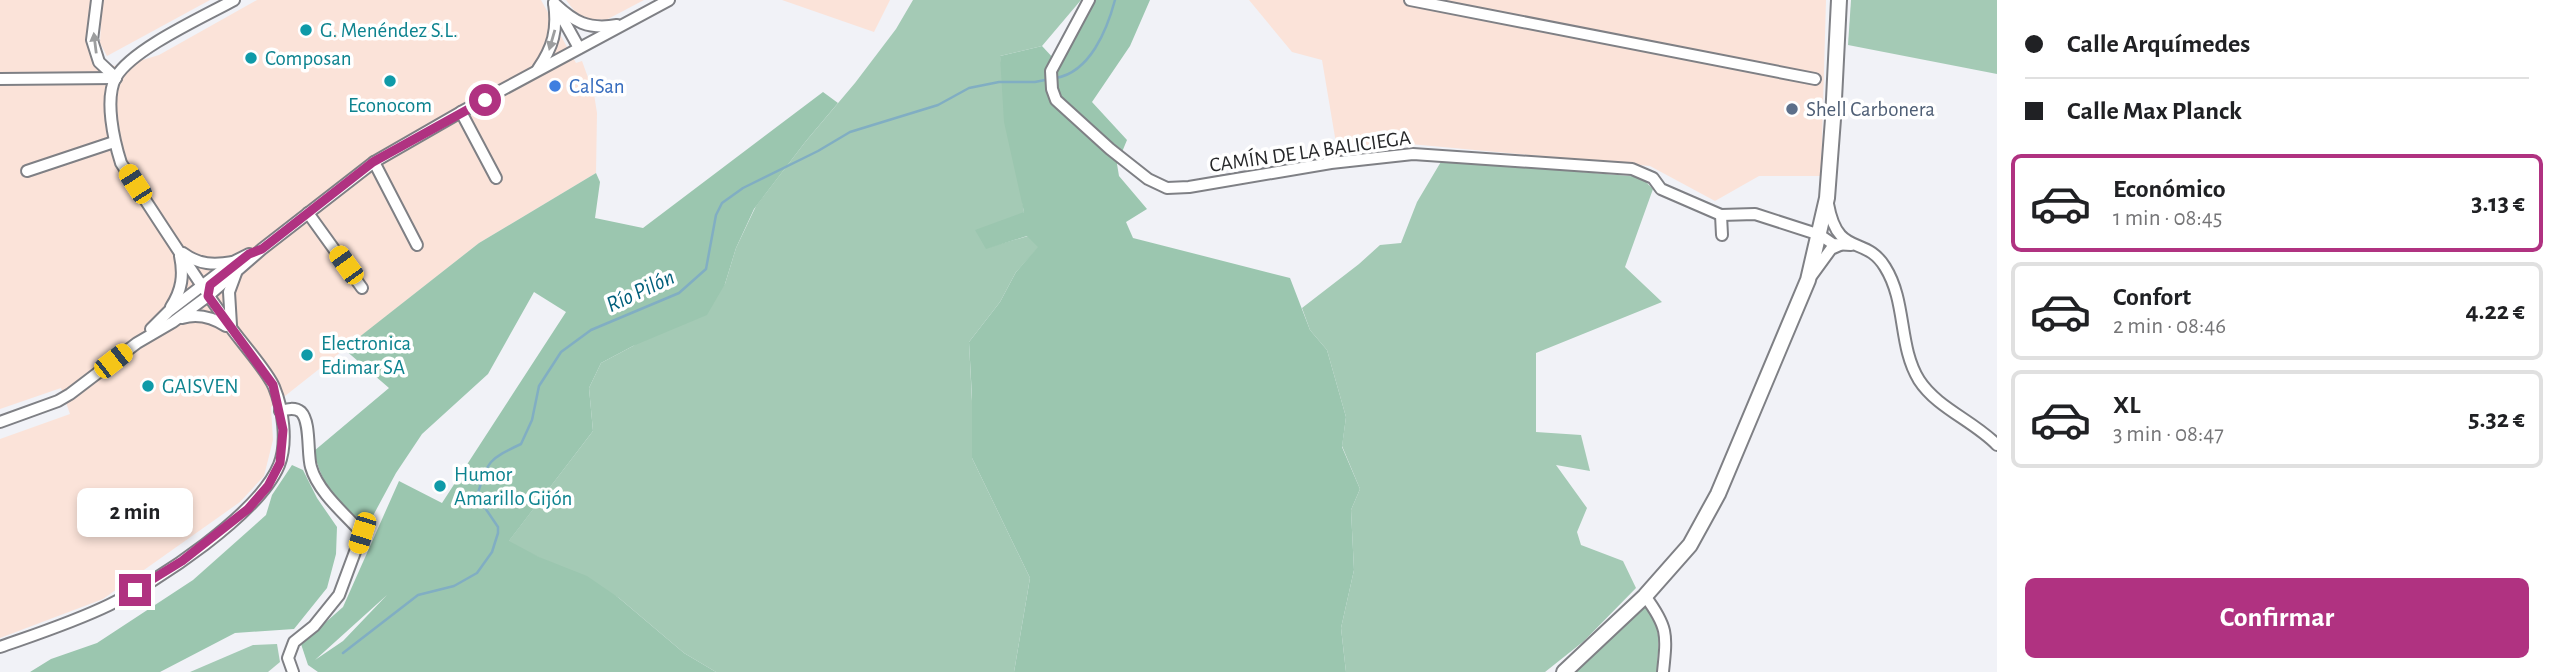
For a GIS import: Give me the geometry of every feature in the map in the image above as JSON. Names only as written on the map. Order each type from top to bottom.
[{"type":"street","points":[[97,0],[92,40],[99,62],[116,78]]},
{"type":"street","points":[[0,647],[111,604],[182,561],[248,509],[268,486],[280,463],[283,430],[273,385],[205,292],[121,163],[114,142],[111,107],[116,78],[131,61],[157,43],[234,0]]},
{"type":"street","points":[[178,249],[191,259],[235,267],[373,162],[669,0]]},
{"type":"street","name":"CAMÍN DE LA BALICIEGA","points":[[1089,0],[1051,71],[1056,100],[1110,149],[1148,179],[1167,188],[1189,187],[1331,163],[1413,154],[1632,170],[1653,178],[1661,189],[1721,215],[1755,214],[1820,235],[1828,234],[1845,242]]},
{"type":"street","points":[[1410,0],[1815,79]]},
{"type":"street","points":[[1564,672],[1645,596],[1690,545],[1718,494],[1808,280],[1827,198],[1839,0]]},
{"type":"street","points":[[553,2],[571,19],[581,24],[607,26],[627,23]]},
{"type":"street","points":[[553,2],[579,48]]},
{"type":"street","points":[[535,73],[548,54],[555,35],[553,2]]},
{"type":"street","points":[[0,79],[116,78]]},
{"type":"street","points":[[461,112],[496,178]]},
{"type":"street","points":[[27,171],[114,142]]},
{"type":"street","points":[[373,162],[417,245]]},
{"type":"street","points":[[1827,198],[1831,223],[1845,242],[1866,250],[1885,266],[1896,292],[1911,362],[1920,381],[1934,397],[1985,433],[1997,445]]},
{"type":"street","points":[[308,213],[362,288]]},
{"type":"street","points":[[1721,215],[1722,235]]},
{"type":"street","points":[[1808,280],[1831,249],[1845,242]]},
{"type":"street","points":[[156,330],[171,316],[178,297],[183,277],[178,249]]},
{"type":"street","points":[[0,422],[58,401],[156,330],[249,254],[262,249]]},
{"type":"street","points":[[137,343],[205,292],[249,254]]},
{"type":"street","points":[[233,331],[229,317],[229,292],[235,267]]},
{"type":"street","points":[[171,316],[201,315],[217,320],[233,331]]},
{"type":"street","points":[[280,411],[293,408],[301,412],[306,420],[311,467],[316,479],[362,533],[339,595],[314,626],[294,642],[288,658],[293,672]]},
{"type":"street","points":[[1645,596],[1663,623],[1665,649],[1662,672]]},
{"type":"shaded area","points":[[0,0],[92,0],[88,45],[108,64],[119,67],[159,55],[257,0],[541,0],[576,63],[582,61],[594,94],[597,113],[596,173],[479,243],[271,407],[273,440],[264,476],[240,502],[103,599],[0,638],[0,439],[70,414],[61,388],[0,409]]},
{"type":"shaded area","points":[[102,0],[210,0],[107,56],[100,43]]},
{"type":"shaded area","points":[[566,0],[644,0],[606,20],[577,14]]},
{"type":"shaded area","points":[[782,0],[890,0],[874,32]]},
{"type":"shaded area","points":[[1249,0],[1826,0],[1821,176],[1759,176],[1715,201],[1650,166],[1410,144],[1338,155],[1322,60],[1292,52]]},
{"type":"green space","points":[[913,0],[1081,0],[1042,46],[1000,56],[1024,212],[986,248],[1028,236],[1039,247],[1016,272],[1000,302],[969,342],[972,458],[1030,578],[1014,672],[716,672],[684,653],[619,598],[508,542],[593,431],[589,388],[601,363],[633,346],[725,284],[736,248],[756,206],[855,83],[896,29]]},
{"type":"green space","points":[[1089,0],[1150,0],[1130,46],[1092,102],[1127,140],[1117,164],[1119,176],[1147,209],[1126,222],[1133,238],[1290,278],[1310,330],[1327,350],[1346,417],[1342,447],[1360,489],[1351,510],[1354,570],[1341,628],[1346,672],[1014,672],[1030,578],[972,458],[969,342],[1000,302],[1016,272],[1038,247],[1027,236],[986,249],[975,230],[1024,212],[1004,122],[1000,56],[1042,46],[1055,60]]},
{"type":"green space","points":[[1851,0],[1997,0],[1997,74],[1848,45]]},
{"type":"green space","points":[[823,92],[838,103],[754,209],[736,248],[725,284],[707,315],[633,346],[601,363],[589,388],[593,431],[509,541],[539,557],[587,576],[619,598],[684,653],[716,672],[318,672],[308,665],[301,644],[343,607],[399,481],[442,503],[566,312],[534,292],[488,374],[422,434],[396,473],[368,525],[333,494],[321,474],[314,451],[389,388],[344,349],[479,243],[596,173],[600,182],[595,218],[643,228]],"holes":[[[387,595],[343,641],[315,660]]]},
{"type":"green space","points":[[1442,160],[1641,177],[1653,189],[1625,267],[1662,302],[1536,353],[1536,432],[1581,435],[1590,471],[1556,465],[1587,508],[1577,532],[1581,545],[1623,561],[1636,588],[1584,641],[1545,672],[1346,672],[1341,628],[1354,570],[1351,510],[1360,489],[1342,446],[1346,417],[1327,350],[1310,330],[1302,308],[1380,245],[1401,243],[1417,202]]},
{"type":"green space","points":[[292,465],[303,470],[317,498],[337,527],[336,554],[327,588],[294,629],[235,633],[160,672],[30,672],[51,659],[97,643],[193,580],[266,515],[272,495]]},
{"type":"green space","points":[[1645,604],[1657,629],[1657,672],[1570,672]]},
{"type":"green space","points":[[277,644],[280,662],[268,672],[190,672],[253,645]]},
{"type":"waterway","name":"Río Pilón","points":[[1056,78],[1068,74],[1088,59],[1102,36],[1115,0]]},
{"type":"waterway","name":"Río Pilón","points":[[343,653],[418,595],[454,586],[477,573],[492,552],[498,533],[498,527],[477,496],[484,475],[495,458],[521,444],[532,420],[539,386],[561,352],[591,330],[679,293],[706,269],[716,215],[722,203],[743,188],[850,132],[938,105],[969,88],[999,82],[1035,82],[1050,79]]},
{"type":"place","name":"G. Menéndez S.L.","points":[[306,30]]},
{"type":"place","name":"Composan","points":[[251,58]]},
{"type":"place","name":"Econocom","points":[[390,81]]},
{"type":"place","name":"CalSan","points":[[555,86]]},
{"type":"place","name":"Shell Carbonera","points":[[1792,109]]},
{"type":"place","name":"Electronica Edimar SA","points":[[307,355]]},
{"type":"place","name":"GAISVEN","points":[[148,386]]},
{"type":"place","name":"Humor Amarillo Gijón","points":[[440,486]]},
{"type":"route","points":[[135,590],[182,561],[248,509],[268,486],[280,463],[283,430],[273,385],[208,296],[210,285],[249,254],[262,249],[373,162],[485,100]]}]
